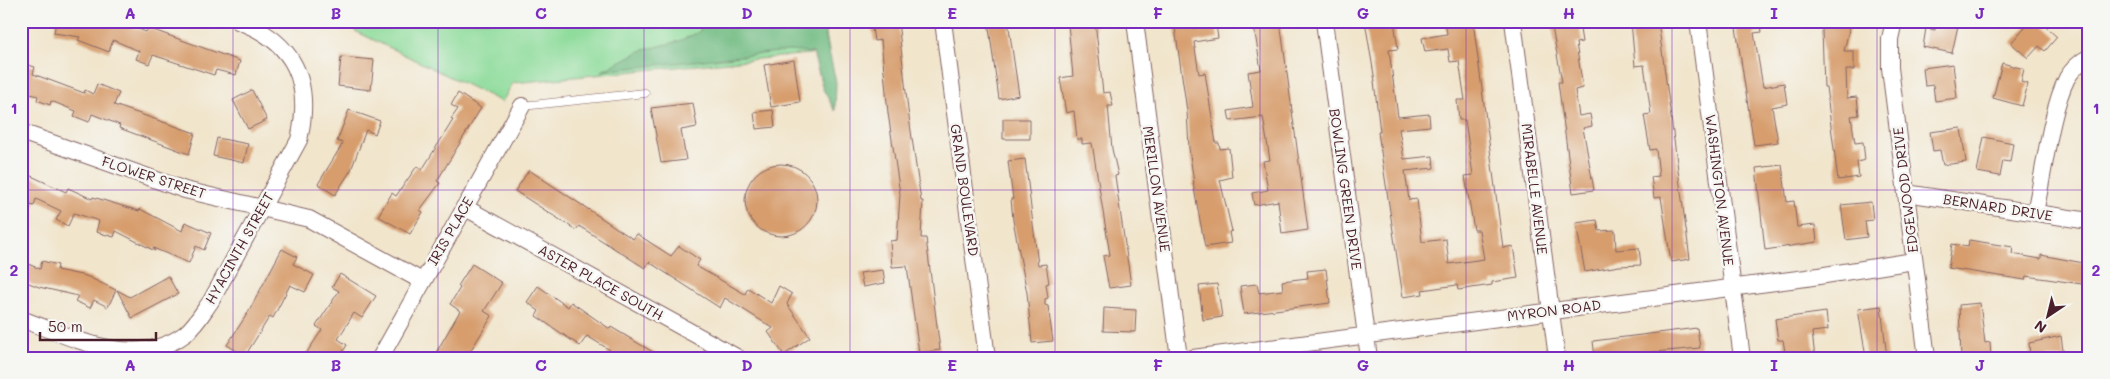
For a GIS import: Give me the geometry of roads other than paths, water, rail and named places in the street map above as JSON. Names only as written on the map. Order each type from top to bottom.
[{"type":"street","name":"HYACINTH STREET","points":[[21,319],[93,345],[138,352],[168,343],[184,334],[195,324],[211,301],[299,140],[304,116],[304,92],[297,71],[286,52],[275,41],[254,27],[238,21]]},
{"type":"street","name":"GRAND BOULEVARD","points":[[943,21],[987,358]]},
{"type":"street","name":"MERILLON AVENUE","points":[[1135,21],[1180,358]]},
{"type":"street","name":"BOWLING GREEN DRIVE","points":[[1324,21],[1369,358]]},
{"type":"street","name":"MIRABELLE AVENUE","points":[[1513,21],[1557,358]]},
{"type":"street","name":"WASHINGTON AVENUE","points":[[1698,21],[1742,358]]},
{"type":"street","name":"EDGEWOOD DRIVE","points":[[1894,21],[1890,39],[1890,68],[1927,358]]},
{"type":"street","points":[[2036,212],[2058,101],[2068,77],[2081,62],[2089,57]]},
{"type":"street","name":"IRIS PLACE","points":[[380,358],[522,106]]},
{"type":"street","name":"FLOWER STREET","points":[[21,132],[185,190],[309,219],[422,281]]},
{"type":"street","name":"BERNARD DRIVE","points":[[1906,193],[2089,221]]},
{"type":"street","name":"ASTER PLACE SOUTH","points":[[464,207],[738,358]]},
{"type":"street","name":"MYRON ROAD","points":[[1193,358],[1733,286],[1806,278],[1914,261]]},
{"type":"lane","points":[[522,106],[645,92]]}]
